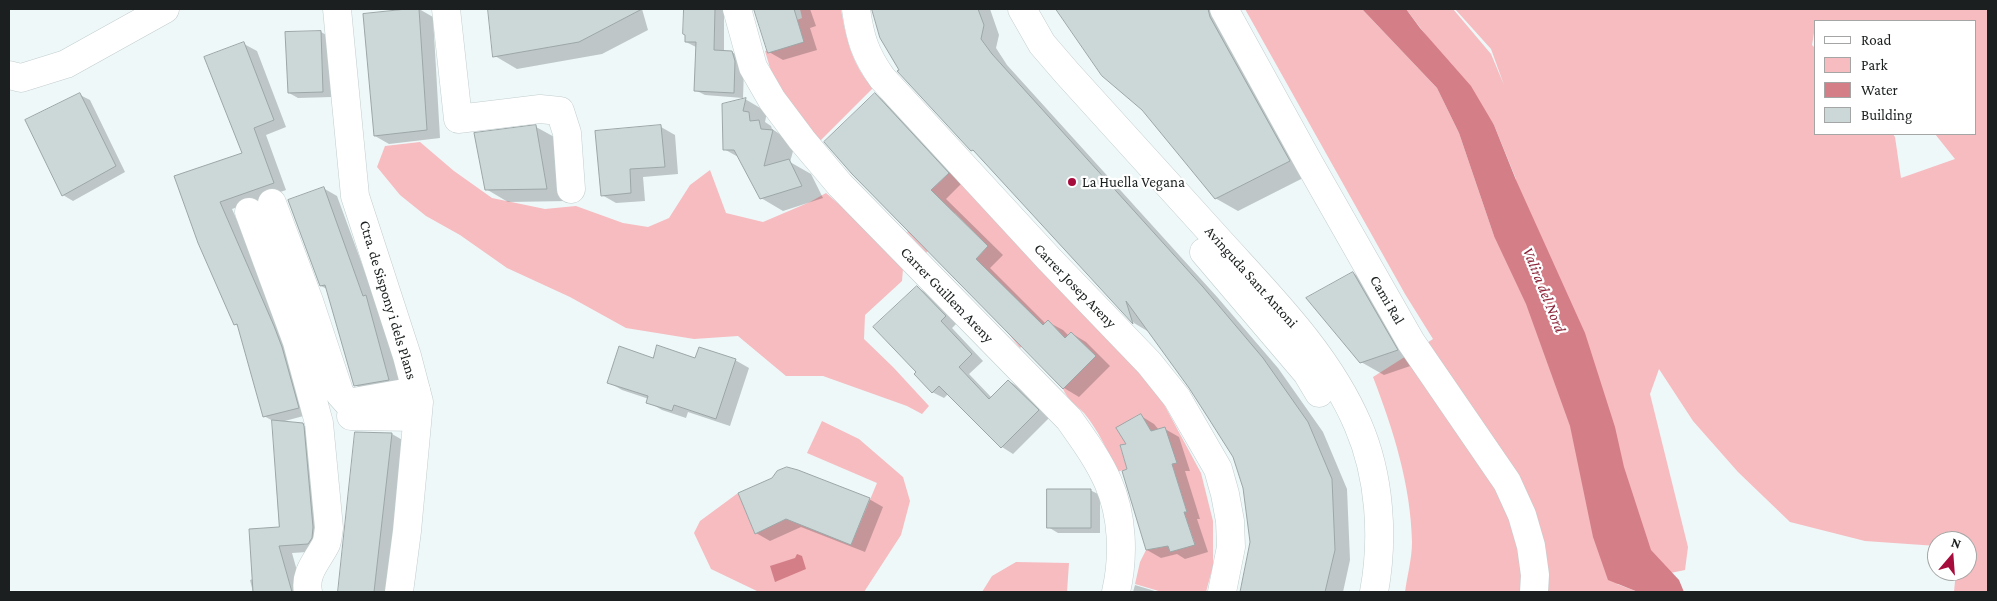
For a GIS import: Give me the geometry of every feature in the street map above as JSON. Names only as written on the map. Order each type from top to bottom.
[{"type":"street","points":[[9,75],[21,78],[66,64],[165,9]]},
{"type":"street","name":"Ctra. de Sispony i dels Plans","points":[[337,9],[355,196],[407,356],[417,404],[407,531],[399,592]]},
{"type":"street","points":[[446,9],[447,33],[458,119],[540,109],[560,110],[568,133],[571,189]]},
{"type":"street","name":"Carrer Guillem Areny","points":[[737,9],[753,66],[772,100],[802,140],[840,185],[1069,419],[1092,451],[1109,482],[1120,527],[1121,570],[1116,592]]},
{"type":"street","name":"Carrer Josep Areny","points":[[856,9],[860,35],[868,57],[882,78],[1049,259],[1149,363],[1177,398],[1218,469],[1225,494],[1230,521],[1231,547],[1222,592]]},
{"type":"street","name":"Avinguda Sant Antoni","points":[[1004,9],[1029,52],[1269,326],[1307,373],[1335,419],[1349,452],[1358,495],[1361,551],[1356,592]]},
{"type":"street","name":"Avinguda Sant Antoni","points":[[1022,9],[1042,44],[1308,341],[1350,406],[1361,434],[1376,494],[1379,536],[1374,592]]},
{"type":"street","name":"Cami Ral","points":[[1224,9],[1412,342],[1507,482],[1522,515],[1531,546],[1535,575],[1534,592]]},
{"type":"street","points":[[308,592],[306,585],[310,569],[327,541],[329,528],[320,423],[261,208],[308,301],[340,394],[348,403],[417,404]]},
{"type":"street","points":[[320,423],[417,404]]},
{"type":"green space","points":[[800,9],[841,9],[845,31],[855,61],[873,88],[819,142],[773,78],[765,51],[803,42],[797,20],[802,18]]},
{"type":"green space","points":[[1245,9],[1362,9],[1437,88],[1459,133],[1494,236],[1516,179],[1494,125],[1406,9],[1453,9],[1491,54],[1504,85],[1491,49],[1455,9],[1988,9],[1988,592],[1954,592],[1955,581],[1977,581],[1977,531],[1927,531],[1927,545],[1865,541],[1790,522],[1738,472],[1693,421],[1659,369],[1650,394],[1688,547],[1685,570],[1617,584],[1638,592],[1405,592],[1412,548],[1408,499],[1394,437],[1373,377],[1433,339],[1405,294]]},
{"type":"green space","points":[[420,142],[454,171],[492,198],[545,209],[576,206],[623,223],[648,227],[669,218],[690,185],[710,170],[726,213],[763,222],[826,193],[886,245],[903,269],[902,281],[865,315],[864,339],[929,406],[922,414],[907,406],[823,376],[786,376],[738,336],[694,339],[626,328],[570,297],[507,268],[460,235],[426,216],[400,195],[377,167],[385,146]]},
{"type":"green space","points":[[952,170],[1119,343],[1160,397],[1201,473],[1213,521],[1213,566],[1206,592],[1162,592],[1135,584],[1140,562],[1146,550],[1168,546],[1170,552],[1195,544],[1184,512],[1187,512],[1172,464],[1176,463],[1165,428],[1151,431],[1140,414],[1117,428],[1126,444],[1120,446],[1127,469],[1117,472],[1094,426],[1069,399],[1063,389],[1096,356],[1071,332],[1065,338],[1048,320],[1020,348],[1008,333],[1029,312],[976,259],[988,246],[955,213],[946,232],[926,253],[907,232],[921,219],[927,194]]},
{"type":"green space","points":[[822,421],[859,439],[903,477],[910,501],[901,535],[864,592],[759,592],[711,569],[694,533],[700,521],[738,493],[755,534],[786,519],[851,545],[877,483],[807,453]]},
{"type":"green space","points":[[1016,562],[1069,563],[1067,592],[982,592],[992,576]]},
{"type":"water","name":"Valira del Nord","points":[[1362,9],[1406,9],[1420,28],[1471,86],[1494,125],[1516,180],[1585,333],[1615,427],[1624,467],[1651,550],[1679,580],[1684,592],[1638,592],[1608,580],[1593,537],[1570,426],[1526,304],[1494,236],[1459,133],[1437,88]]},
{"type":"water","points":[[797,554],[802,556],[806,569],[775,582],[770,566],[795,558]]},
{"type":"building","points":[[419,9],[427,130],[374,136],[363,14]]},
{"type":"building","points":[[488,9],[642,9],[579,42],[493,57]]},
{"type":"building","points":[[684,9],[715,9],[714,50],[732,51],[735,61],[734,93],[694,91],[696,42],[685,42],[685,35],[683,34]]},
{"type":"building","points":[[754,9],[794,9],[804,42],[768,53]]},
{"type":"building","points":[[872,9],[978,9],[984,25],[981,39],[992,54],[1203,287],[1263,358],[1308,422],[1332,479],[1335,550],[1325,592],[1240,592],[1250,542],[1243,488],[1233,457],[1189,388],[1126,301],[1133,324],[973,150],[971,151],[897,71],[899,70],[880,38]]},
{"type":"building","points":[[1056,9],[1208,9],[1210,17],[1290,161],[1215,199],[1142,110],[1102,76]]},
{"type":"building","points":[[321,31],[323,92],[288,93],[285,32]]},
{"type":"building","points":[[244,42],[274,120],[254,128],[274,183],[220,202],[274,326],[282,347],[299,408],[263,417],[237,324],[234,325],[198,243],[174,176],[242,153],[204,57]]},
{"type":"building","points":[[80,93],[116,166],[62,196],[25,120]]},
{"type":"building","points":[[875,93],[949,173],[931,190],[988,246],[976,259],[1043,325],[1048,320],[1065,338],[1071,332],[1096,356],[1063,389],[852,174],[824,142]]},
{"type":"building","points":[[746,98],[743,111],[749,112],[750,121],[759,120],[761,129],[773,130],[764,166],[789,159],[802,186],[760,199],[734,150],[723,150],[722,104]]},
{"type":"building","points":[[536,125],[547,189],[485,190],[474,133]]},
{"type":"building","points":[[661,125],[665,167],[630,169],[631,193],[601,196],[595,131]]},
{"type":"building","points":[[324,187],[363,296],[366,295],[389,380],[354,386],[325,285],[320,286],[288,200]]},
{"type":"building","points":[[1353,272],[1398,350],[1360,363],[1306,298]]},
{"type":"building","points":[[917,286],[946,316],[941,321],[972,354],[959,367],[989,399],[1008,380],[1039,410],[1001,448],[939,386],[932,393],[914,374],[916,372],[873,327]]},
{"type":"building","points":[[657,345],[695,358],[699,347],[736,359],[716,419],[674,405],[672,411],[646,403],[648,396],[607,383],[619,346],[653,358]]},
{"type":"building","points":[[1141,414],[1151,431],[1165,427],[1177,463],[1172,464],[1187,512],[1184,512],[1195,545],[1170,552],[1168,546],[1146,550],[1122,471],[1127,469],[1120,445],[1126,444],[1116,428]]},
{"type":"building","points":[[272,420],[303,423],[304,426],[313,527],[312,538],[308,544],[279,546],[292,592],[253,592],[249,529],[279,527]]},
{"type":"building","points":[[355,432],[392,433],[374,592],[338,592]]},
{"type":"building","points":[[787,467],[870,498],[851,545],[786,519],[755,534],[738,493],[772,478],[777,471]]},
{"type":"building","points":[[1047,489],[1091,489],[1091,528],[1047,528]]},
{"type":"place","name":"La Huella Vegana","points":[[1072,182]]}]
